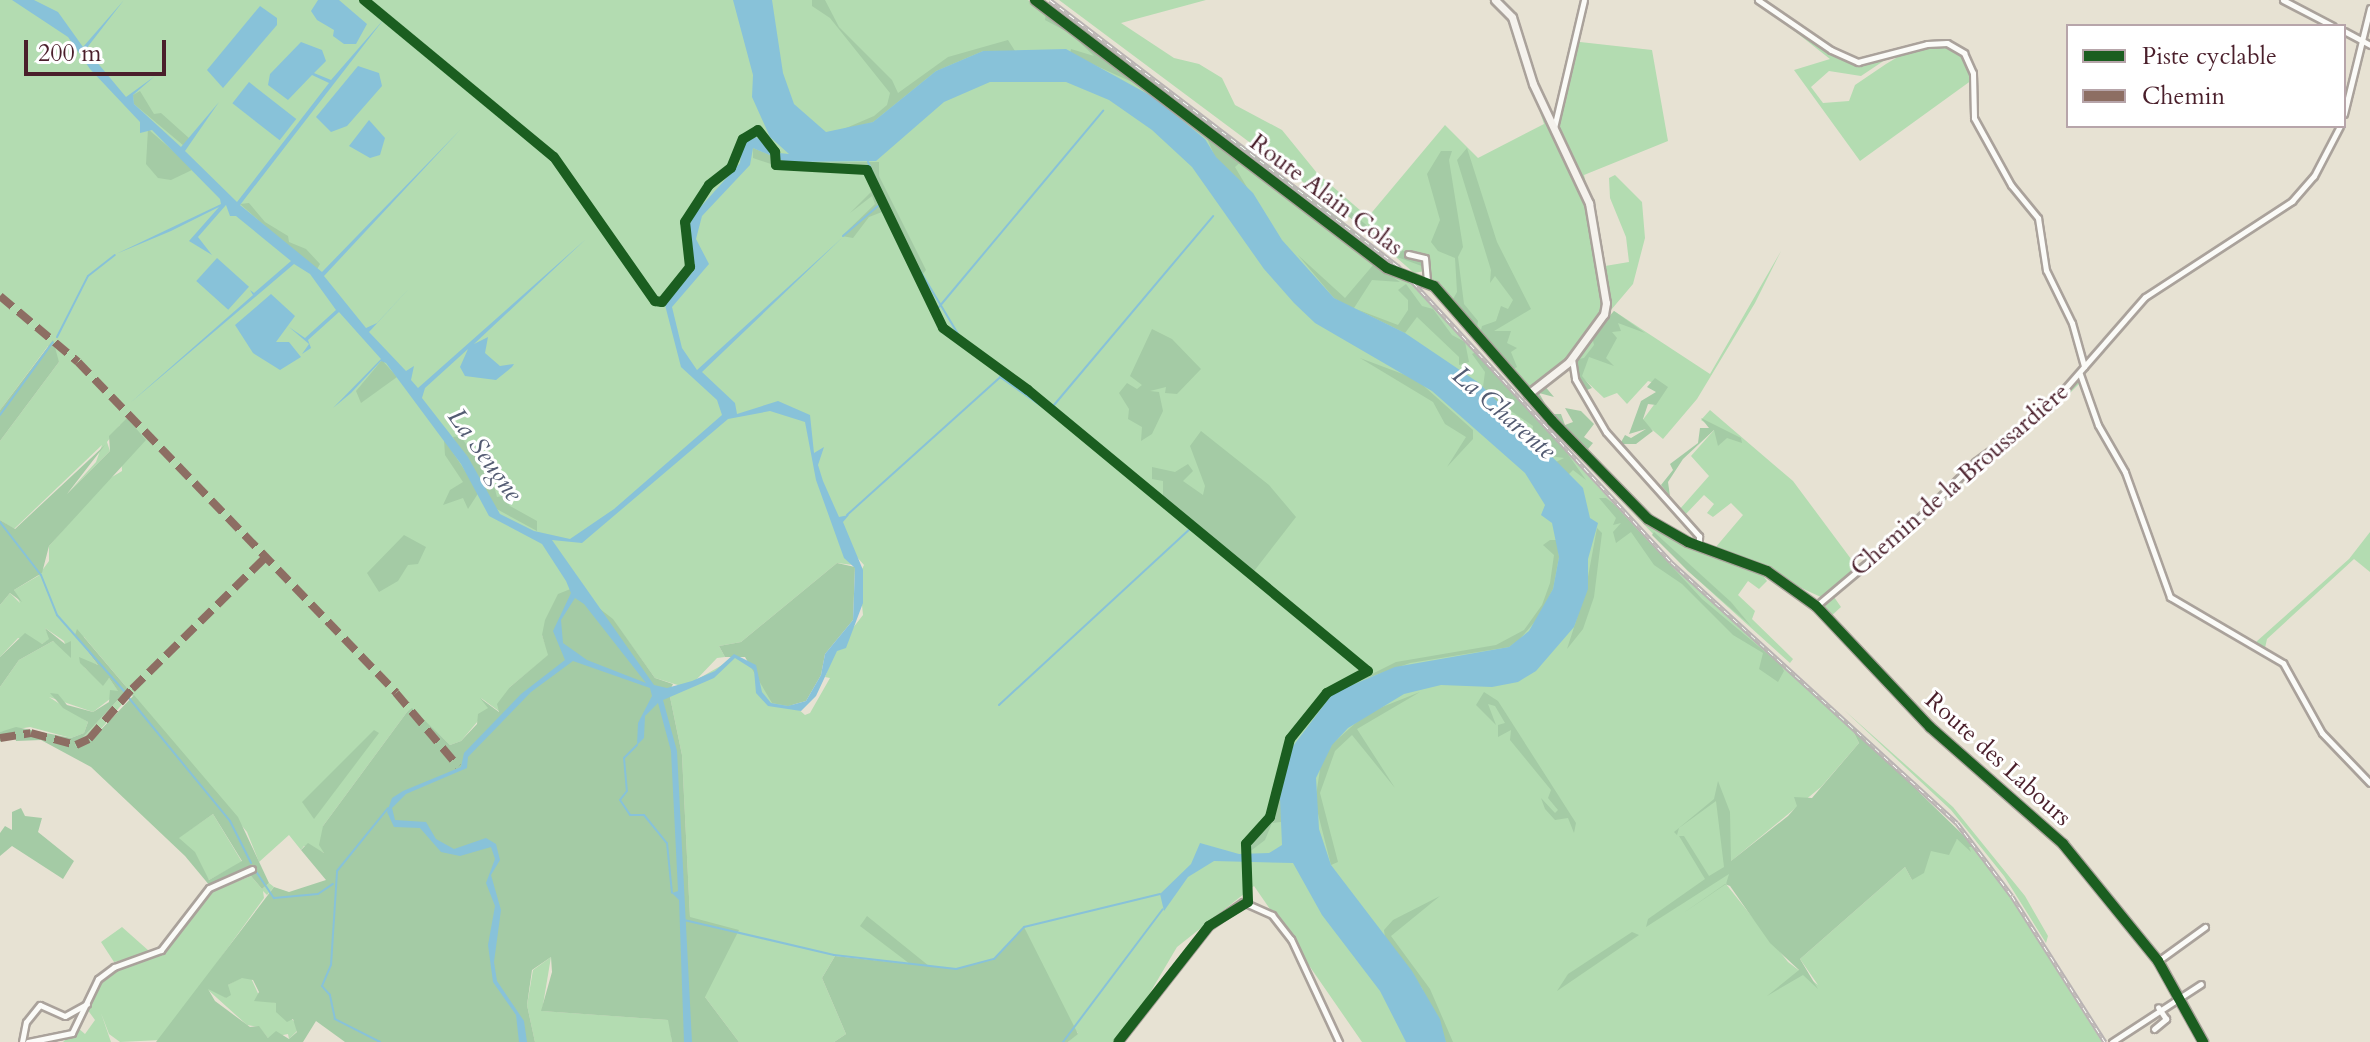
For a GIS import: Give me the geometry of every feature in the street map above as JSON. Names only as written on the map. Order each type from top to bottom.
[{"type":"street","name":"Route Alain Colas","points":[[1035,0],[1387,268],[1427,281]]},
{"type":"street","points":[[1495,0],[1512,17],[1553,129],[1589,203],[1606,303],[1604,314],[1573,358],[1528,394]]},
{"type":"street","points":[[1553,129],[1584,0]]},
{"type":"street","points":[[1758,0],[1845,59],[1858,62],[1927,44],[1953,44],[1964,53],[1973,73],[1974,118],[2011,185],[2038,218],[2046,270],[2069,314],[2084,367]]},
{"type":"street","points":[[2283,0],[2329,24]]},
{"type":"street","points":[[2346,106],[2370,8]]},
{"type":"street","points":[[2346,32],[2370,45]]},
{"type":"street","name":"Chemin de la Broussardière","points":[[1816,606],[1911,526],[1975,462],[2048,408],[2145,297],[2292,201],[2314,176],[2339,128]]},
{"type":"street","points":[[1408,254],[1425,258],[1427,281],[1638,510],[1699,546]]},
{"type":"street","points":[[1573,358],[1575,379],[1606,432],[1699,536],[1699,546]]},
{"type":"street","points":[[2080,373],[2098,425],[2125,472],[2170,597],[2283,663],[2322,733],[2370,783]]},
{"type":"street","name":"Route des Labours","points":[[1699,546],[1767,571],[1816,606],[1930,727],[2057,838],[2158,961],[2203,1042]]},
{"type":"street","points":[[87,1004],[65,1016],[40,1005],[26,1022],[25,1042],[67,1036],[87,1004],[105,973],[154,955],[177,935],[209,888],[252,869]]},
{"type":"street","points":[[1118,1042],[1209,926],[1243,902],[1272,915],[1291,939],[1339,1042]]},
{"type":"street","points":[[2158,961],[2205,927]]},
{"type":"street","points":[[2112,1042],[2158,1007],[2201,984]]},
{"type":"street","points":[[2154,1029],[2166,1019],[2158,1007]]},
{"type":"green space","points":[[0,0],[1028,0],[1387,271],[1410,280],[1652,546],[1850,725],[1859,743],[1821,787],[1730,862],[1732,876],[1726,884],[1788,962],[1818,985],[1800,959],[1905,867],[1912,880],[1931,850],[1958,839],[1974,847],[2005,889],[2102,1042],[1362,1042],[1254,886],[1177,947],[1121,1042],[1068,1042],[1078,1033],[994,959],[956,969],[835,956],[822,978],[846,1034],[834,1042],[739,1042],[705,997],[690,918],[682,755],[669,692],[681,686],[655,678],[613,620],[542,635],[549,655],[510,687],[500,712],[481,698],[489,708],[461,741],[450,745],[412,709],[407,712],[323,826],[325,853],[304,846],[301,850],[289,835],[259,862],[247,832],[131,694],[94,737],[75,746],[128,689],[84,637],[75,635],[98,665],[81,660],[85,668],[101,682],[109,678],[119,692],[93,712],[49,697],[88,722],[84,733],[71,738],[30,727],[0,732],[0,687],[19,660],[53,641],[67,651],[64,641],[45,628],[50,639],[42,644],[18,638],[0,657],[0,605],[10,593],[20,603],[14,590],[38,576],[49,561],[49,546],[107,480],[122,471],[120,425],[107,442],[110,451],[67,494],[96,462],[102,445],[14,529],[0,520],[0,441],[59,362],[48,346],[0,410]],"holes":[[[856,556],[864,565],[859,575],[863,615],[835,651],[825,677],[830,678],[810,713],[805,715],[738,656],[696,680],[717,658],[725,657],[719,646],[741,642],[837,563],[853,565]]]},
{"type":"green space","points":[[812,0],[825,0],[839,27],[892,80],[898,93],[948,57],[1008,40],[1015,51],[983,51],[936,71],[873,122],[839,131],[874,116],[887,105],[890,93],[830,18],[812,6]]},
{"type":"green space","points":[[1040,0],[1077,23],[1339,218],[1403,273]]},
{"type":"green space","points":[[1059,0],[1206,0],[1121,23],[1174,58],[1199,64],[1222,78],[1235,105],[1282,130],[1317,173],[1368,217],[1445,125],[1478,158],[1544,124],[1520,51],[1588,208],[1603,310],[1571,357],[1531,390],[1431,278],[1430,270],[1414,273],[1355,221]]},
{"type":"green space","points":[[1046,12],[1243,160],[1235,167],[1248,189],[1215,157],[1206,136],[1132,82],[1070,54],[1071,49],[1094,56],[1071,34],[1045,20]]},
{"type":"green space","points":[[1783,22],[1846,60],[1872,63],[1888,58],[1861,76],[1829,71],[1811,87],[1823,103],[1849,101],[1855,85],[1886,64],[1911,49],[1935,45],[1961,52],[1972,80],[1860,161],[1794,70],[1830,59]]},
{"type":"green space","points":[[1571,41],[1652,50],[1668,141],[1584,175],[1595,223],[1584,185],[1558,132]]},
{"type":"green space","points":[[140,91],[154,114],[161,113],[190,139],[184,146],[134,104],[133,95]]},
{"type":"green space","points":[[148,129],[192,170],[171,180],[158,178],[146,164]]},
{"type":"green space","points":[[753,148],[786,162],[879,162],[879,176],[926,270],[922,275],[910,263],[882,212],[869,217],[853,238],[842,236],[875,204],[872,196],[850,213],[871,192],[865,168],[783,168],[753,158]]},
{"type":"green space","points":[[1467,148],[1497,242],[1531,309],[1494,331],[1511,331],[1507,343],[1517,348],[1511,352],[1517,367],[1512,370],[1480,334],[1482,326],[1496,321],[1501,306],[1508,309],[1513,300],[1495,276],[1490,283],[1491,270],[1457,160]]},
{"type":"green space","points":[[1441,151],[1452,151],[1449,160],[1463,247],[1458,257],[1464,304],[1478,321],[1477,328],[1452,301],[1457,292],[1455,258],[1438,251],[1431,242],[1440,220],[1427,174]]},
{"type":"green space","points":[[1615,175],[1642,202],[1645,238],[1633,284],[1611,310],[1599,267],[1629,262],[1626,237],[1610,198],[1609,178]]},
{"type":"green space","points":[[1329,193],[1392,247],[1425,258],[1430,269],[1397,257],[1342,211]]},
{"type":"green space","points":[[249,203],[265,222],[288,236],[289,242],[306,249],[320,264],[316,271],[240,204]]},
{"type":"green space","points":[[1781,251],[1755,303],[1697,399],[1663,439],[1642,421],[1667,387],[1648,381],[1627,404],[1617,393],[1604,398],[1582,377],[1577,378],[1575,358],[1614,311],[1710,374]]},
{"type":"green space","points":[[1298,255],[1345,298],[1374,264],[1400,282],[1372,280],[1354,308],[1349,307],[1334,298]]},
{"type":"green space","points":[[1406,284],[1422,306],[1433,309],[1452,335],[1465,342],[1469,362],[1459,365],[1459,357],[1417,317],[1405,333],[1356,309],[1398,325],[1408,310],[1408,300],[1398,290]]},
{"type":"green space","points":[[1614,311],[1645,333],[1618,323],[1621,331],[1612,332],[1617,338],[1606,358],[1614,366],[1589,357],[1582,376],[1592,388],[1587,390],[1574,371],[1574,360],[1584,358],[1594,345],[1592,336]]},
{"type":"green space","points":[[1152,329],[1172,339],[1201,369],[1177,394],[1165,393],[1166,387],[1150,391],[1159,392],[1163,411],[1152,434],[1141,441],[1142,427],[1128,419],[1129,409],[1119,393],[1127,383],[1137,389],[1142,385],[1130,376]]},
{"type":"green space","points":[[53,340],[59,362],[0,441],[0,410]]},
{"type":"green space","points":[[1476,352],[1565,450],[1586,480],[1573,470],[1567,476],[1556,462],[1564,458],[1550,456],[1532,432],[1533,426],[1492,398],[1483,387],[1485,372],[1472,354]]},
{"type":"green space","points":[[1360,358],[1416,379],[1473,430],[1473,439],[1447,467],[1466,437],[1445,424],[1433,402]]},
{"type":"green space","points":[[382,360],[397,377],[361,403],[356,391]]},
{"type":"green space","points":[[1655,378],[1668,387],[1656,405],[1648,404],[1643,419],[1653,431],[1636,444],[1620,444],[1625,435],[1631,438],[1646,429],[1629,434],[1641,401],[1656,392],[1647,387]]},
{"type":"green space","points":[[2076,380],[2081,382],[2062,401],[1979,464],[1947,499],[1834,597],[1841,607],[1830,617],[1823,609],[1832,596],[1918,522],[1967,472],[2046,412]]},
{"type":"green space","points":[[1543,384],[1554,397],[1539,393],[1551,414],[1561,414],[1565,425],[1573,422],[1565,408],[1581,411],[1594,424],[1584,437],[1593,443],[1588,449],[1584,451],[1533,396]]},
{"type":"green space","points":[[1710,410],[1793,481],[1857,567],[1823,598],[1715,548],[1743,515],[1731,503],[1713,517],[1707,513],[1714,504],[1704,495],[1684,516],[1679,510],[1709,476],[1691,456],[1715,429],[1701,420]]},
{"type":"green space","points":[[127,418],[146,440],[49,546],[42,573],[14,590],[22,602],[10,593],[0,605],[0,520],[15,529],[105,445],[67,494],[110,451],[109,436]]},
{"type":"green space","points":[[1701,418],[1741,438],[1742,443],[1727,438],[1718,446],[1714,430],[1683,459],[1668,482],[1670,496],[1661,485],[1673,470],[1670,464],[1698,443],[1700,428],[1709,428]]},
{"type":"green space","points":[[1201,431],[1269,485],[1296,517],[1251,575],[1178,515],[1163,498],[1163,481],[1152,479],[1152,467],[1175,472],[1188,464],[1193,471],[1183,481],[1203,495],[1205,486],[1190,446]]},
{"type":"green space","points":[[460,436],[492,478],[497,497],[503,496],[510,506],[537,521],[537,531],[493,507],[468,458],[453,437]]},
{"type":"green space","points":[[444,439],[479,492],[468,509],[463,498],[443,505],[450,490],[463,482],[445,455]]},
{"type":"green space","points":[[1601,479],[1671,537],[1759,570],[1767,581],[1759,589],[1748,581],[1738,595],[1755,611],[1752,619],[1793,659],[1790,663],[1688,571]]},
{"type":"green space","points":[[1599,498],[1606,498],[1614,504],[1702,599],[1781,665],[1784,671],[1778,682],[1759,669],[1763,653],[1733,635],[1682,584],[1654,565],[1631,532],[1616,543],[1613,532],[1621,523],[1613,525],[1616,518]]},
{"type":"green space","points":[[1597,528],[1602,533],[1594,597],[1583,629],[1567,649],[1585,593]]},
{"type":"green space","points":[[1654,532],[1731,602],[1751,626],[1688,571],[1652,535]]},
{"type":"green space","points":[[2370,532],[2370,572],[2354,559],[2267,639],[2265,648],[2256,642],[2349,559]]},
{"type":"green space","points":[[404,535],[426,547],[418,564],[408,565],[398,581],[379,592],[367,573]]},
{"type":"green space","points":[[1557,540],[1559,557],[1553,589],[1538,618],[1519,640],[1509,647],[1410,663],[1356,682],[1396,662],[1496,645],[1524,630],[1542,605],[1550,583],[1554,555],[1543,545]]},
{"type":"green space","points":[[837,563],[855,567],[853,620],[825,654],[821,675],[806,701],[788,706],[772,703],[745,657],[725,657],[719,646],[741,642]]},
{"type":"green space","points":[[573,588],[613,619],[655,678],[673,684],[669,692],[682,755],[690,917],[739,930],[705,997],[739,1042],[672,1042],[668,1020],[541,1011],[552,972],[551,957],[532,970],[527,1005],[535,1042],[345,1042],[316,1021],[303,1042],[156,1042],[274,887],[289,892],[326,880],[301,850],[308,843],[324,853],[319,845],[323,826],[407,712],[412,708],[450,745],[461,741],[477,724],[478,714],[488,708],[480,698],[499,712],[497,704],[510,687],[548,655],[542,635],[545,620],[558,594]],"holes":[[[242,978],[253,980],[259,992],[254,1001],[276,1003],[276,1012],[287,1022],[293,1019],[297,1032],[289,1039],[276,1031],[268,1038],[259,1026],[250,1027],[215,1001],[208,989],[226,998],[231,995],[228,985]]]},
{"type":"green space","points":[[45,628],[65,644],[71,641],[71,658],[53,641],[19,660],[0,687],[0,657],[25,633],[42,644],[49,639]]},
{"type":"green space","points":[[77,629],[128,689],[75,746],[94,737],[134,695],[238,817],[269,883],[262,889],[251,876],[237,880],[215,890],[193,913],[210,886],[185,856],[91,767],[41,740],[16,741],[14,732],[0,742],[0,732],[16,727],[71,738],[84,733],[88,722],[63,708],[50,693],[58,694],[67,705],[93,712],[109,702],[110,690],[118,691],[109,678],[103,686],[80,663],[79,657],[98,665],[75,635]],"holes":[[[213,814],[242,861],[209,880],[195,852],[179,838]]]},
{"type":"green space","points":[[1420,692],[1357,729],[1395,788],[1352,735],[1335,751],[1320,793],[1338,862],[1331,865],[1315,802],[1321,763],[1332,744],[1367,713]]},
{"type":"green space","points":[[1484,692],[1498,701],[1576,823],[1574,833],[1568,818],[1555,820],[1545,809],[1541,798],[1555,813],[1558,810],[1548,798],[1551,790],[1510,740],[1511,730],[1498,737],[1498,725],[1505,723],[1495,706],[1488,704],[1496,725],[1476,705]]},
{"type":"green space","points":[[1843,709],[1953,807],[2025,896],[2048,936],[2046,943],[2004,876],[1951,810]]},
{"type":"green space","points":[[1850,725],[1974,847],[1969,847],[1971,852],[1957,839],[1949,855],[1931,851],[1924,873],[1912,880],[1905,867],[1800,959],[1818,989],[1803,975],[1767,996],[1799,970],[1770,943],[1726,884],[1729,874],[1646,927],[1648,919],[1705,879],[1679,836],[1684,836],[1709,876],[1724,867],[1716,801],[1679,828],[1677,835],[1674,832],[1714,799],[1718,781],[1730,812],[1731,861],[1788,816],[1797,806],[1794,797],[1812,798],[1859,743]]},
{"type":"green space","points":[[374,730],[379,733],[314,819],[302,802]]},
{"type":"green space","points":[[1286,757],[1281,822],[1272,823],[1265,840],[1248,853],[1270,806],[1273,810],[1276,806]]},
{"type":"green space","points":[[21,808],[25,816],[42,818],[38,832],[74,861],[63,879],[12,846],[0,856],[0,833],[5,826],[12,830],[12,812]]},
{"type":"green space","points":[[213,814],[242,862],[209,880],[178,838]]},
{"type":"green space","points":[[251,876],[262,889],[269,883],[274,887],[267,895],[263,891],[264,898],[161,1040],[120,1042],[109,1034],[101,1013],[111,1042],[63,1042],[78,1028],[85,1034],[95,1020],[87,1009],[99,981],[123,965],[152,958],[215,890]]},
{"type":"green space","points":[[1440,896],[1391,936],[1430,989],[1453,1042],[1446,1042],[1422,988],[1385,938],[1384,930],[1393,920]]},
{"type":"green space","points":[[867,916],[929,966],[956,969],[994,959],[1024,927],[1078,1034],[1068,1042],[834,1042],[846,1034],[822,978],[835,956],[910,964],[860,926]]},
{"type":"green space","points":[[122,927],[149,951],[156,952],[114,962],[101,942]]},
{"type":"green space","points":[[1632,932],[1639,935],[1557,991],[1568,974]]},
{"type":"green space","points":[[551,957],[542,1011],[669,1020],[672,1042],[535,1042],[527,1005],[533,970]]},
{"type":"green space","points":[[242,977],[251,978],[261,1000],[277,1003],[300,1028],[289,1039],[288,1034],[268,1038],[259,1027],[247,1025],[207,989],[213,987],[226,998],[228,985]]},
{"type":"water","name":"La Charente","points":[[12,0],[34,0],[58,12],[83,47],[124,0],[86,49],[126,97],[155,76],[133,95],[134,104],[181,147],[219,102],[185,151],[237,202],[329,83],[312,75],[288,100],[268,85],[270,74],[301,42],[322,50],[326,61],[314,73],[331,80],[384,19],[240,205],[322,272],[461,129],[324,276],[366,328],[377,323],[415,282],[369,332],[406,371],[414,366],[411,380],[418,388],[586,239],[474,344],[488,337],[485,353],[500,366],[514,364],[512,367],[496,380],[465,376],[460,367],[468,349],[425,388],[422,398],[468,457],[500,514],[534,531],[570,539],[614,509],[722,415],[717,400],[681,367],[665,305],[695,269],[689,226],[696,212],[740,163],[742,143],[756,137],[779,153],[789,154],[770,137],[752,97],[753,75],[733,0],[772,0],[783,73],[794,104],[826,132],[873,122],[936,71],[983,51],[1066,49],[1155,98],[1205,139],[1216,157],[1253,193],[1282,240],[1334,298],[1405,333],[1479,383],[1583,488],[1590,518],[1598,523],[1588,559],[1588,589],[1574,627],[1536,671],[1518,682],[1492,687],[1441,685],[1404,694],[1348,728],[1332,745],[1316,778],[1319,829],[1331,865],[1412,971],[1440,1019],[1446,1042],[1406,1042],[1380,991],[1322,915],[1293,863],[1214,861],[1188,877],[1164,911],[1160,894],[1191,864],[1200,843],[1239,854],[1269,853],[1282,845],[1280,798],[1287,754],[1333,693],[1395,667],[1509,647],[1529,631],[1553,589],[1559,557],[1552,523],[1541,515],[1545,505],[1525,473],[1432,391],[1315,323],[1294,303],[1264,269],[1192,167],[1152,130],[1109,100],[1066,82],[990,82],[944,102],[876,161],[786,162],[753,148],[750,165],[702,216],[696,239],[709,264],[672,307],[682,348],[697,370],[843,237],[702,372],[735,403],[737,414],[778,401],[810,415],[814,453],[824,447],[818,465],[823,481],[839,517],[849,515],[843,522],[863,570],[863,603],[846,648],[837,651],[816,696],[801,711],[768,706],[756,693],[754,670],[735,658],[714,678],[663,700],[677,751],[692,1042],[684,1042],[679,900],[672,893],[678,891],[671,751],[658,703],[645,716],[644,738],[637,745],[638,723],[652,696],[650,688],[573,661],[531,692],[468,757],[467,768],[406,794],[392,808],[395,820],[426,822],[436,839],[454,849],[486,838],[496,844],[500,860],[491,875],[501,910],[494,962],[497,981],[524,1021],[527,1042],[519,1042],[516,1015],[493,982],[488,945],[495,906],[486,883],[495,859],[491,847],[460,856],[441,852],[420,828],[394,827],[387,812],[392,798],[403,791],[461,767],[464,753],[521,694],[565,660],[553,631],[571,593],[566,581],[542,544],[489,516],[461,464],[386,363],[381,361],[333,408],[381,359],[339,312],[308,340],[311,348],[302,354],[309,344],[289,327],[305,338],[336,310],[310,274],[294,264],[130,403],[253,295],[250,290],[254,293],[291,261],[236,216],[230,216],[226,205],[198,237],[212,255],[189,241],[219,207],[116,254],[221,204],[220,199],[152,130],[140,133],[140,122],[90,69],[68,37]],"holes":[[[770,411],[805,422],[816,480],[844,558],[855,568],[853,620],[825,654],[821,675],[806,701],[788,706],[771,703],[762,692],[756,665],[734,654],[715,671],[692,681],[667,688],[654,685],[552,540],[582,543],[728,419]],[[575,598],[584,604],[646,683],[587,660],[563,643],[561,620]]]},
{"type":"water","points":[[318,0],[339,0],[367,24],[356,44],[344,44],[333,36],[334,30],[317,20],[311,11]]},
{"type":"water","points":[[260,6],[277,18],[277,25],[223,88],[207,70]]},
{"type":"water","points":[[358,66],[379,73],[382,86],[347,126],[331,132],[316,117]]},
{"type":"water","points":[[249,82],[296,119],[280,140],[232,103]]},
{"type":"water","points":[[369,120],[385,138],[380,155],[370,158],[349,146]]},
{"type":"water","points":[[217,258],[249,287],[228,310],[196,281]]},
{"type":"water","points":[[271,294],[295,316],[276,342],[289,342],[301,357],[280,370],[253,353],[235,325]]},
{"type":"waterway","points":[[939,307],[1103,111]]},
{"type":"waterway","points":[[868,162],[901,239],[960,337],[1053,406],[1194,524]]},
{"type":"waterway","points":[[843,236],[878,206]]},
{"type":"waterway","points":[[1054,405],[1213,216]]},
{"type":"waterway","points":[[57,337],[88,276],[115,255]]},
{"type":"waterway","points":[[0,415],[53,342]]},
{"type":"waterway","points":[[847,515],[1000,377],[1047,410]]},
{"type":"waterway","points":[[0,522],[41,575],[57,615],[125,692]]},
{"type":"waterway","points":[[999,705],[1190,529]]},
{"type":"waterway","points":[[129,698],[230,821],[251,863]]},
{"type":"waterway","points":[[637,745],[624,758],[627,791],[620,800],[630,815],[644,815],[667,843],[672,893]]},
{"type":"waterway","points":[[380,1042],[335,1019],[330,995],[322,986],[331,965],[337,871],[388,808]]},
{"type":"waterway","points":[[255,870],[274,898],[318,894],[333,884]]},
{"type":"waterway","points":[[684,920],[834,955],[956,969],[994,959],[1024,927],[1160,894]]},
{"type":"waterway","points":[[1063,1042],[1163,909]]},
{"type":"railway","points":[[1050,0],[1397,265],[1671,562],[1957,823],[2012,896],[2105,1042]]},
{"type":"marked path","points":[[0,296],[78,362],[396,693],[458,766]]},
{"type":"marked path","points":[[0,738],[31,733],[76,745],[89,739],[132,689],[265,558]]},
{"type":"cycle path","points":[[364,0],[554,157],[655,301],[662,302],[690,267],[685,222],[709,185],[731,168],[743,139],[758,130],[775,152],[776,165],[867,170],[943,328],[1028,390],[1368,671],[1327,693],[1290,739],[1270,817],[1246,844],[1248,902],[1209,926],[1118,1042]]},
{"type":"cycle path","points":[[1035,0],[1387,268],[1434,286],[1552,421],[1648,519],[1688,542],[1767,571],[1816,606],[1930,727],[2063,844],[2158,961],[2203,1042]]},
{"type":"water label","name":"La Seugne","points":[[485,455]]}]
